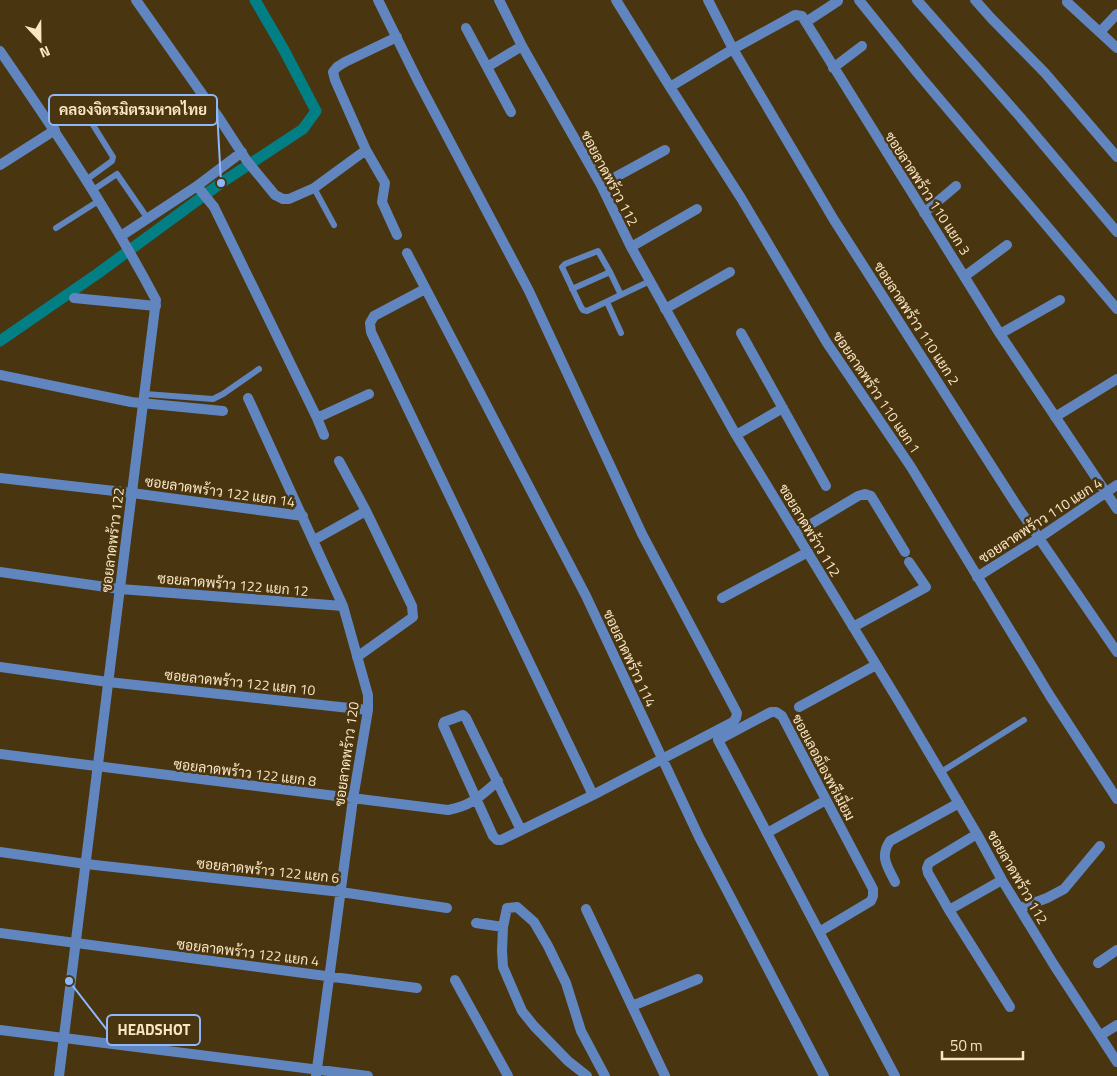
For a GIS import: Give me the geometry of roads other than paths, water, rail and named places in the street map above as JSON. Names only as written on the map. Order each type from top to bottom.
[{"type":"street","points":[[136,0],[244,156],[275,195],[283,199],[289,199],[314,188],[366,150]]},
{"type":"street","points":[[378,0],[428,100],[529,290],[642,534],[737,713],[733,722],[716,736],[662,760],[521,830],[497,840],[493,836],[476,800],[443,725],[444,722],[463,715],[465,716],[521,830]]},
{"type":"street","name":"ซอยลาดพร้าว 112","points":[[499,0],[522,46],[600,185],[630,247],[736,436],[941,772],[1002,880],[1117,1062]]},
{"type":"street","name":"ซอยลาดพร้าว 110 แยก 1","points":[[616,0],[741,198],[827,343],[911,467],[1050,696],[1117,800]]},
{"type":"street","name":"ซอยลาดพร้าว 110 แยก 2","points":[[708,0],[733,49],[834,220],[1040,538],[1117,652]]},
{"type":"street","points":[[859,0],[920,76],[1117,309]]},
{"type":"street","points":[[917,0],[1021,118],[1117,232]]},
{"type":"street","points":[[975,0],[1045,73],[1117,157]]},
{"type":"street","points":[[670,87],[795,15],[802,16],[806,22],[838,1]]},
{"type":"street","points":[[1066,2],[1117,48]]},
{"type":"street","points":[[1100,32],[1117,14]]},
{"type":"street","name":"ซอยลาดพร้าว 110 แยก 3","points":[[806,22],[924,213],[966,276],[1000,334],[1117,509]]},
{"type":"street","points":[[466,28],[511,112]]},
{"type":"street","points":[[397,36],[345,62],[333,72],[366,150],[385,183],[383,208],[397,236]]},
{"type":"street","points":[[487,67],[522,46]]},
{"type":"street","points":[[834,68],[862,46]]},
{"type":"street","name":"ซอยลาดพร้าว 122","points":[[0,51],[55,130],[100,200],[135,259],[156,300],[59,1076]]},
{"type":"street","points":[[0,165],[55,130]]},
{"type":"street","points":[[600,185],[665,150]]},
{"type":"street","points":[[122,236],[199,188],[244,156]]},
{"type":"street","points":[[924,213],[956,186]]},
{"type":"street","points":[[199,188],[214,207],[324,435]]},
{"type":"street","points":[[630,247],[697,209]]},
{"type":"street","points":[[966,276],[1007,245]]},
{"type":"street","name":"ซอยลาดพร้าว 114","points":[[407,253],[586,596],[699,837],[824,1076]]},
{"type":"street","points":[[665,309],[730,272]]},
{"type":"street","points":[[425,289],[374,316],[370,323],[370,332],[593,795]]},
{"type":"street","points":[[74,298],[156,306]]},
{"type":"street","points":[[1000,334],[1060,300]]},
{"type":"street","points":[[741,333],[826,486]]},
{"type":"street","points":[[0,375],[223,411]]},
{"type":"street","points":[[1055,417],[1117,379]]},
{"type":"street","points":[[317,418],[369,394]]},
{"type":"street","name":"ซอยลาดพร้าว 120","points":[[248,398],[343,606],[368,695],[368,710],[353,799],[317,1073]]},
{"type":"street","points":[[736,436],[782,408]]},
{"type":"street","points":[[339,461],[366,511],[412,606],[413,617],[408,622],[357,657]]},
{"type":"street","name":"ซอยลาดพร้าว 122 แยก 14","points":[[0,478],[132,493],[303,516]]},
{"type":"street","name":"ซอยลาดพร้าว 110 แยก 4","points":[[977,577],[1040,538],[1117,485]]},
{"type":"street","points":[[796,533],[858,496],[865,494],[871,496],[926,587],[854,627]]},
{"type":"street","points":[[314,540],[366,511]]},
{"type":"street","points":[[722,598],[808,552]]},
{"type":"street","name":"ซอยลาดพร้าว 122 แยก 12","points":[[0,572],[120,589],[343,606]]},
{"type":"street","points":[[799,707],[876,665]]},
{"type":"street","name":"ซอยลาดพร้าว 122 แยก 10","points":[[0,667],[108,682],[368,710]]},
{"type":"street","name":"ซอยเลอฌ็องพรีเมี่ยม","points":[[716,736],[770,712],[779,713],[826,800],[874,892],[870,901],[819,932]]},
{"type":"street","points":[[716,736],[895,1076]]},
{"type":"street","name":"ซอยลาดพร้าว 122 แยก 8","points":[[0,754],[448,810],[476,800]]},
{"type":"street","points":[[476,800],[498,781]]},
{"type":"street","points":[[767,833],[826,800]]},
{"type":"street","points":[[895,882],[885,861],[885,848],[890,841],[959,803]]},
{"type":"street","points":[[977,834],[929,863],[927,868],[949,910],[1010,1007]]},
{"type":"street","points":[[1020,908],[1047,898],[1064,889],[1100,846]]},
{"type":"street","name":"ซอยลาดพร้าว 122 แยก 6","points":[[0,852],[86,864],[341,892],[446,908]]},
{"type":"street","points":[[949,910],[1002,880]]},
{"type":"street","points":[[587,1076],[568,1061],[522,1011],[503,967],[503,927],[507,908],[517,907],[534,922],[566,983],[581,1031],[604,1076]]},
{"type":"street","points":[[586,909],[665,1076]]},
{"type":"street","points":[[476,923],[503,927]]},
{"type":"street","name":"ซอยลาดพร้าว 122 แยก 4","points":[[0,933],[417,988]]},
{"type":"street","points":[[1098,962],[1117,950]]},
{"type":"street","points":[[632,1006],[698,979]]},
{"type":"street","points":[[455,980],[508,1076]]},
{"type":"street","points":[[1101,1035],[1117,1025]]},
{"type":"street","points":[[0,1030],[317,1073],[368,1076]]},
{"type":"lane","points":[[86,180],[112,161],[113,157],[93,125]]},
{"type":"lane","points":[[93,190],[117,174],[148,219]]},
{"type":"lane","points":[[314,188],[334,225]]},
{"type":"lane","points":[[56,228],[100,200]]},
{"type":"lane","points":[[621,295],[598,251],[565,264],[562,267],[583,310],[587,311],[607,302],[650,281]]},
{"type":"lane","points":[[572,289],[610,272]]},
{"type":"lane","points":[[607,302],[621,334]]},
{"type":"lane","points":[[144,398],[213,398],[223,394],[258,370]]},
{"type":"lane","points":[[941,772],[1024,720]]},
{"type":"waterway","points":[[0,341],[97,274],[221,183],[303,129],[316,111],[255,0]]},
{"type":"place","name":"คลองจิตรมิตรมหาดไทย","points":[[221,183]]},
{"type":"place","name":"HEADSHOT","points":[[69,981]]}]
